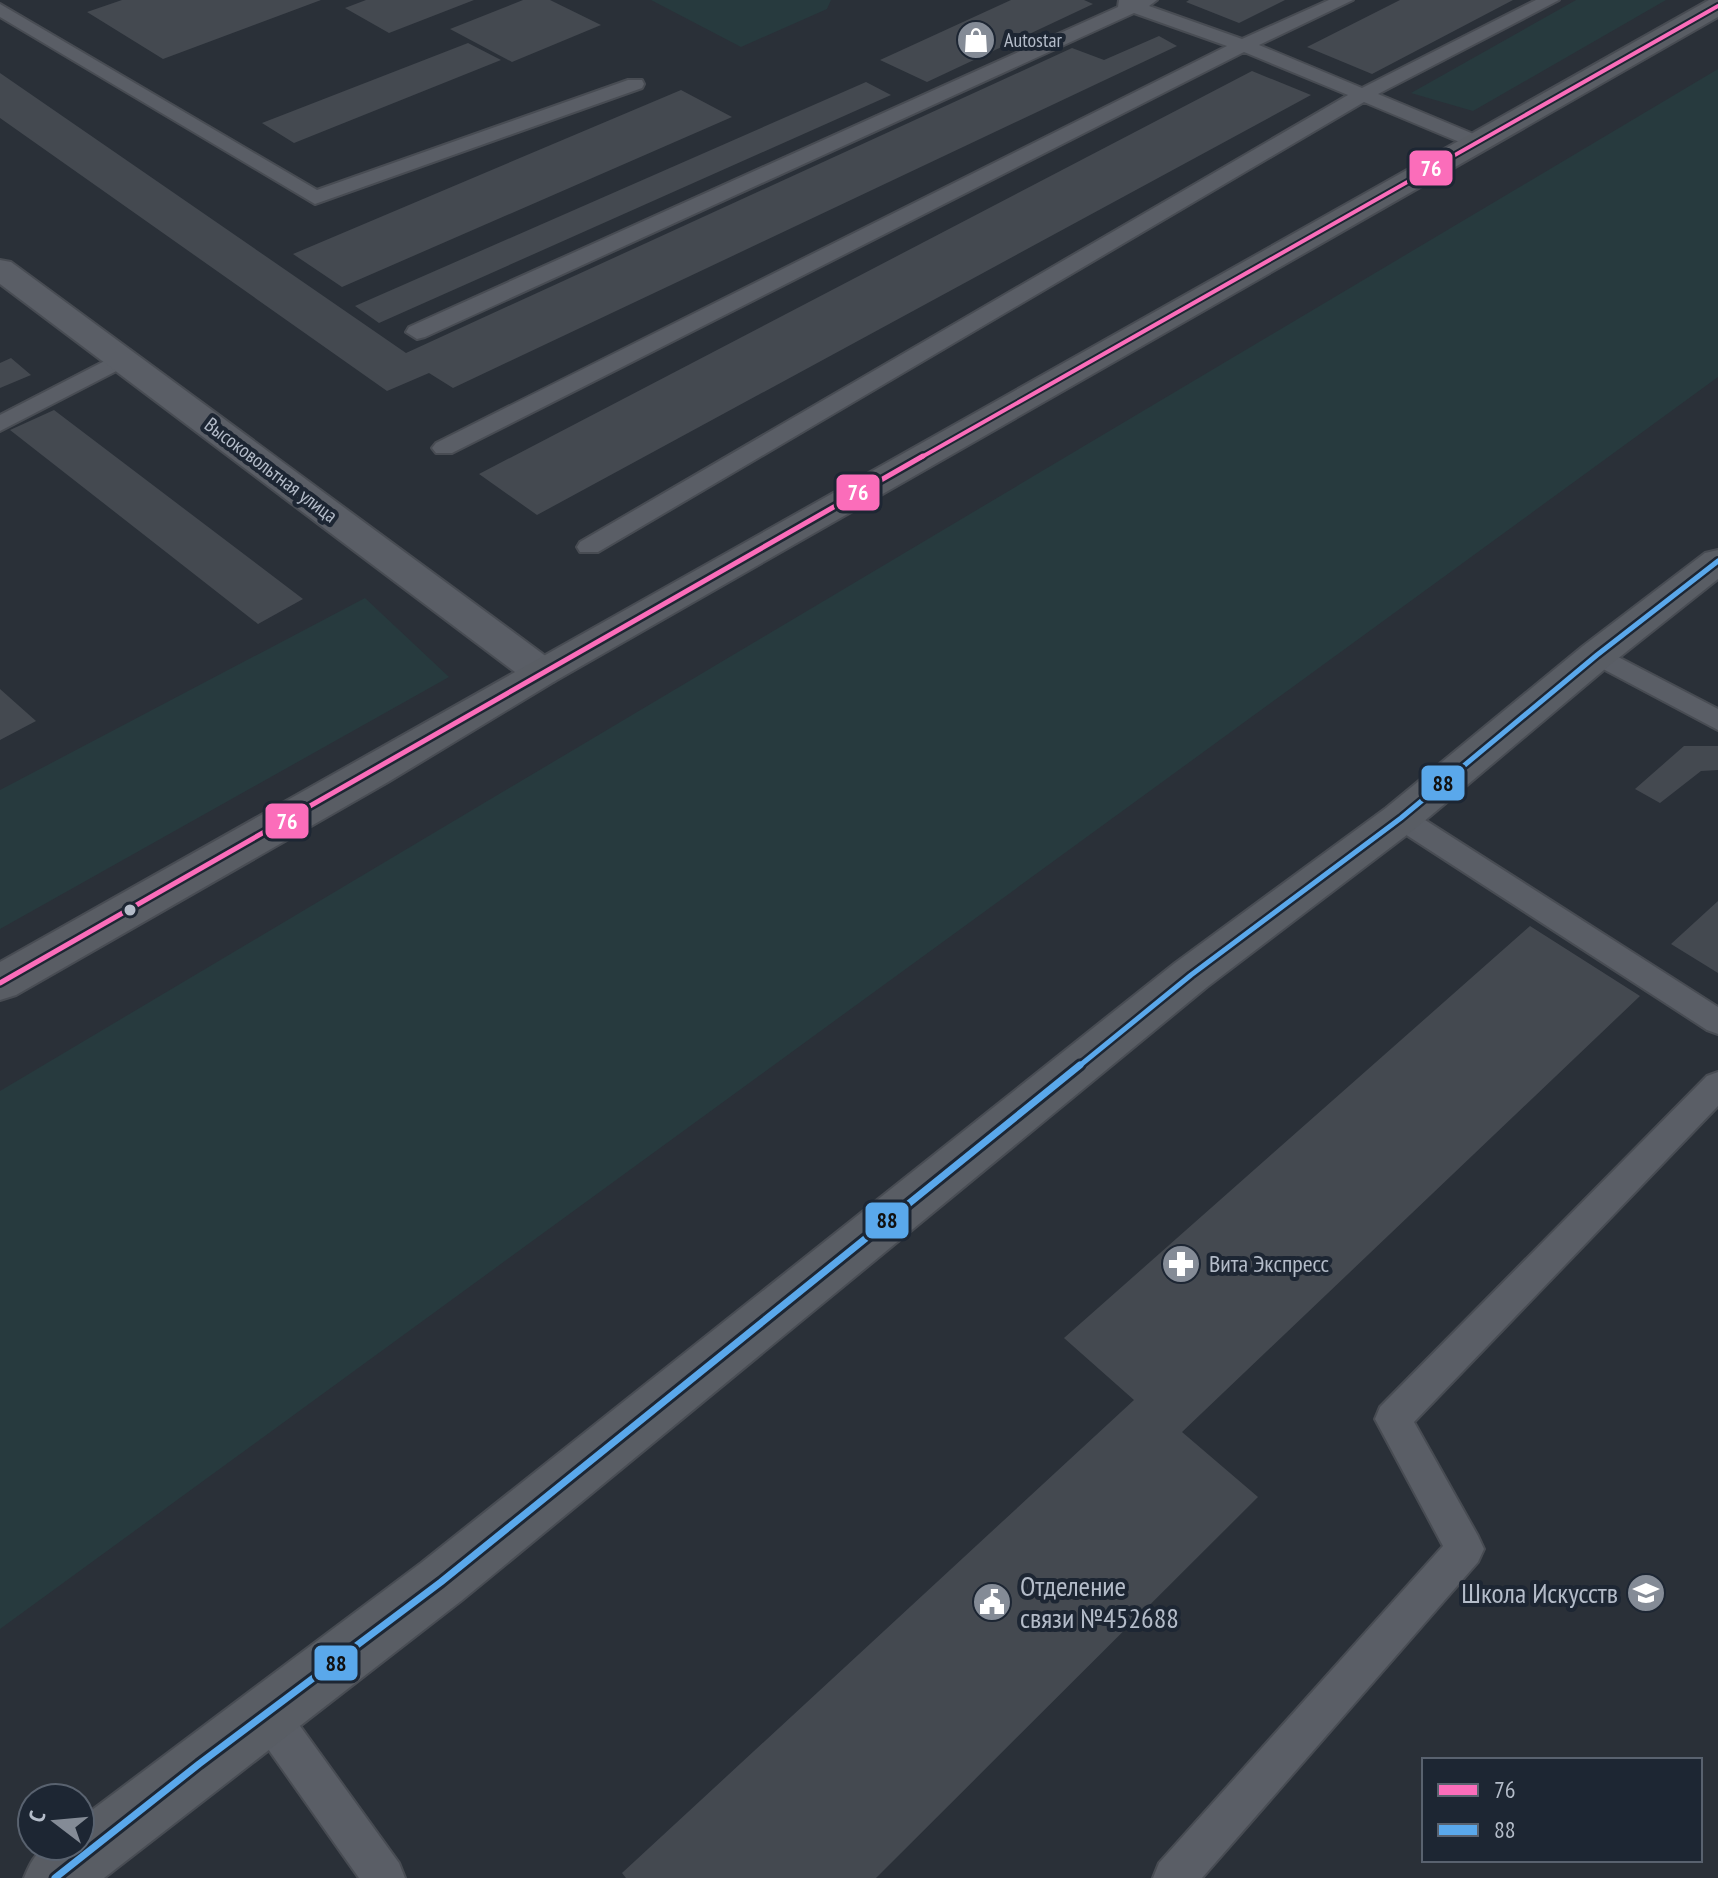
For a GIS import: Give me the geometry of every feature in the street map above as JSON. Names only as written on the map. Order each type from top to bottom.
[{"type":"main road","points":[[0,983],[374,772],[541,672],[1718,6]]},
{"type":"main road","points":[[55,1878],[199,1764],[441,1582],[1191,975],[1401,818],[1597,655],[1718,561]]},
{"type":"street","name":"Высоковольтная улица","points":[[0,269],[541,672]]},
{"type":"lane","points":[[444,448],[1243,45],[1344,0]]},
{"type":"lane","points":[[589,547],[1362,95],[1550,0]]},
{"type":"lane","points":[[417,332],[1132,2],[1476,142]]},
{"type":"lane","points":[[0,9],[315,198],[635,84]]},
{"type":"lane","points":[[0,424],[122,359]]},
{"type":"lane","points":[[1597,655],[1718,721]]},
{"type":"lane","points":[[1401,818],[1718,1022]]},
{"type":"lane","points":[[1174,1878],[1465,1549],[1393,1419],[1718,1085]]},
{"type":"lane","points":[[268,1715],[384,1878]]},
{"type":"green space","points":[[651,0],[831,0],[827,9],[741,47]]},
{"type":"green space","points":[[1576,0],[1666,0],[1473,111],[1411,93]]},
{"type":"green space","points":[[1718,69],[1718,377],[0,1629],[0,1091]]},
{"type":"green space","points":[[365,598],[449,677],[0,929],[0,790]]},
{"type":"building","points":[[122,0],[321,0],[163,59],[87,12]]},
{"type":"building","points":[[366,0],[474,0],[389,33],[345,8]]},
{"type":"building","points":[[523,0],[550,0],[601,25],[512,62],[450,29]]},
{"type":"building","points":[[1011,0],[1084,0],[1093,4],[927,82],[880,60]]},
{"type":"building","points":[[1285,0],[1239,23],[1186,2]]},
{"type":"building","points":[[1400,0],[1513,0],[1372,74],[1307,47]]},
{"type":"building","points":[[1159,36],[1177,46],[453,388],[429,373],[387,391],[0,118],[0,73],[406,353],[1072,48],[1104,60]]},
{"type":"building","points":[[468,43],[501,60],[294,143],[262,123]]},
{"type":"building","points":[[1252,71],[1311,95],[537,515],[479,474]]},
{"type":"building","points":[[866,82],[891,95],[379,323],[355,306]]},
{"type":"building","points":[[681,90],[732,117],[342,287],[293,254]]},
{"type":"building","points":[[11,358],[31,375],[0,388],[0,363]]},
{"type":"building","points":[[54,410],[303,599],[258,624],[10,430]]},
{"type":"building","points":[[0,689],[36,721],[0,740]]},
{"type":"building","points":[[1684,746],[1718,746],[1718,770],[1701,771],[1660,803],[1635,789]]},
{"type":"building","points":[[1718,901],[1718,973],[1671,944]]},
{"type":"building","points":[[1530,926],[1640,996],[1182,1432],[1258,1497],[876,1878],[626,1878],[622,1873],[1134,1400],[1064,1338]]},
{"type":"transit line","name":"76","points":[[0,983],[374,772],[541,672],[1718,6]]},
{"type":"transit line","name":"88","points":[[55,1878],[199,1764],[441,1582],[1191,975],[1401,818],[1597,655],[1718,561]]},
{"type":"place","name":"Autostar","points":[[976,40]]},
{"type":"place","name":"Вита Экспресс","points":[[1181,1264]]},
{"type":"place","name":"Школа Искусств","points":[[1646,1593]]},
{"type":"place","name":"Отделение связи №452688","points":[[992,1602]]}]
